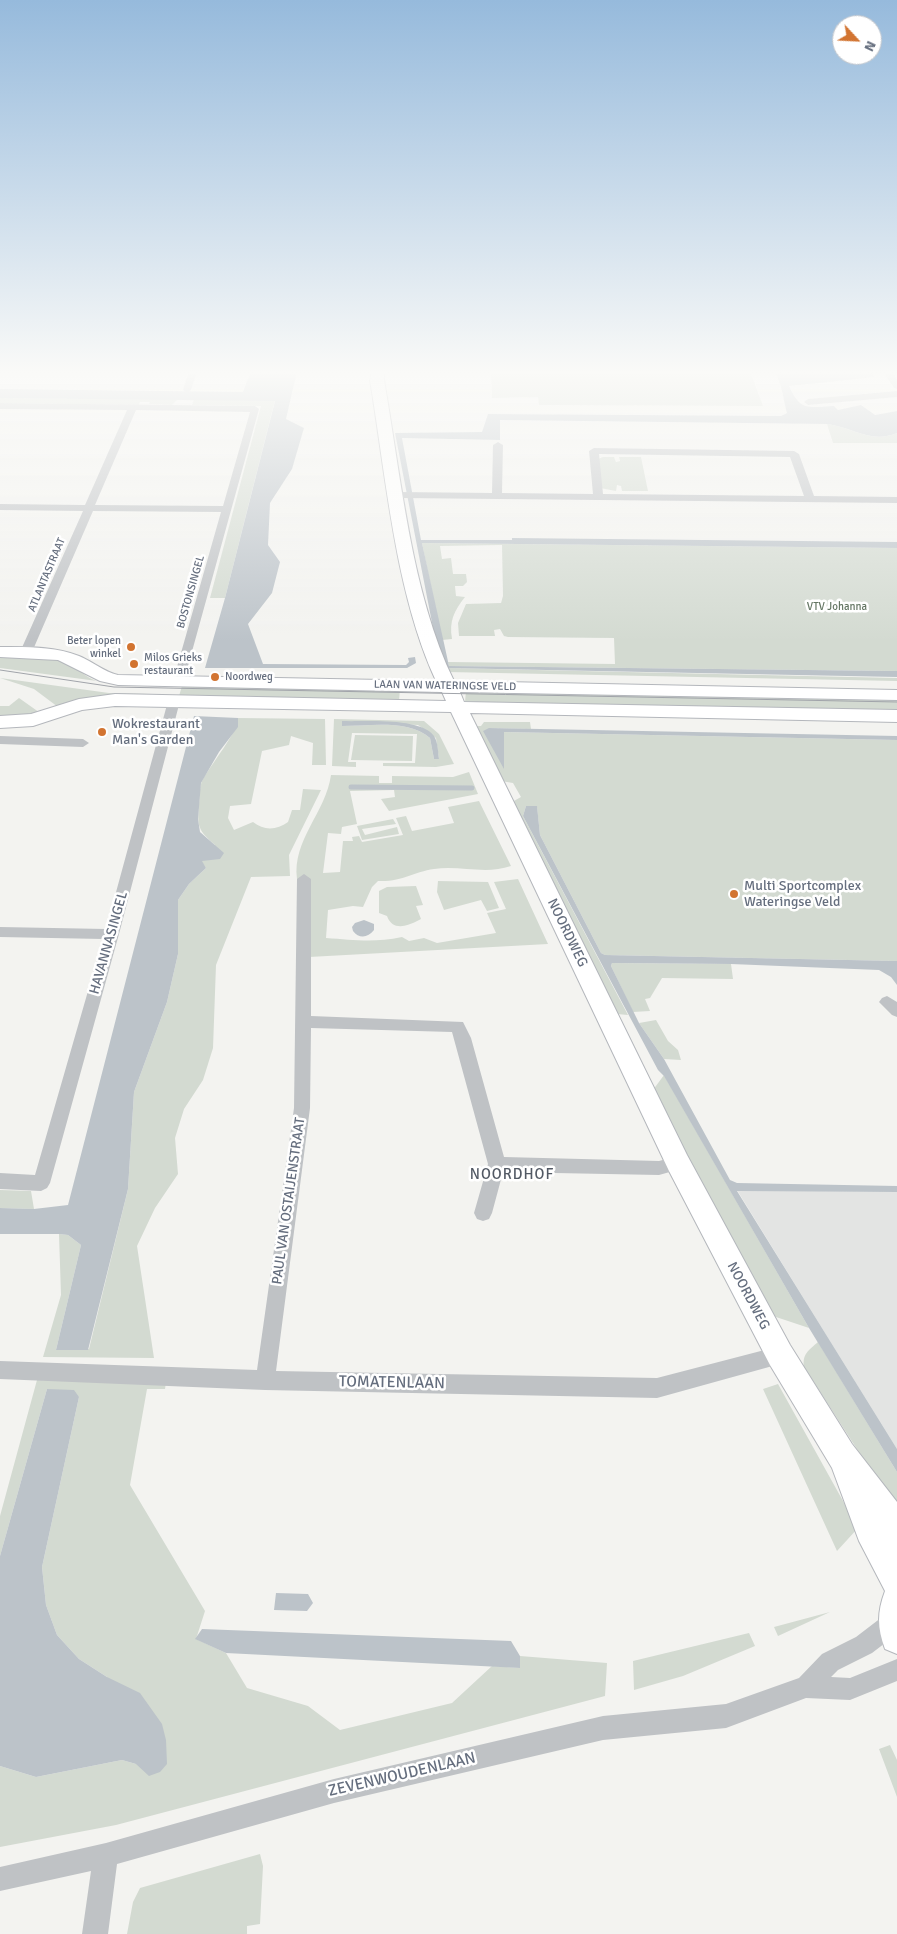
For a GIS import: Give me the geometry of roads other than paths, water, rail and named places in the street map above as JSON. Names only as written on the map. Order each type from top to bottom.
[{"type":"street","name":"ATLANTASTRAAT","points":[[26,652],[109,461]]},
{"type":"street","name":"BOSTONSINGEL","points":[[179,681],[241,461]]},
{"type":"street","name":"NOORDWEG","points":[[397,461],[406,495],[409,568],[418,608],[448,686],[669,1166],[780,1355],[842,1455],[873,1494],[897,1530]]},
{"type":"street","points":[[497,496],[498,461]]},
{"type":"street","points":[[595,461],[598,497]]},
{"type":"street","points":[[797,461],[810,499]]},
{"type":"street","points":[[406,495],[897,500]]},
{"type":"street","points":[[0,507],[228,509]]},
{"type":"street","name":"LAAN VAN WATERINGSE VELD","points":[[0,652],[56,654],[80,663],[101,677],[118,680],[897,695]]},
{"type":"street","name":"LAAN VAN WATERINGSE VELD","points":[[0,722],[34,720],[78,705],[101,701],[897,716]]},
{"type":"street","name":"HAVANNASINGEL","points":[[0,1181],[41,1183],[112,934],[174,702]]},
{"type":"street","points":[[0,740],[83,743]]},
{"type":"street","name":"PAUL VAN OSTAIJENSTRAAT","points":[[265,1380],[302,1108],[304,879]]},
{"type":"street","points":[[0,932],[112,934]]},
{"type":"street","points":[[304,1022],[457,1026],[463,1038],[497,1164],[483,1213]]},
{"type":"street","points":[[497,1164],[669,1166]]},
{"type":"street","name":"TOMATENLAAN","points":[[0,1370],[121,1373],[265,1380],[657,1388],[780,1355]]},
{"type":"street","name":"NOORDWEG","points":[[842,1455],[870,1530],[897,1580]]},
{"type":"street","name":"ZEVENWOUDENLAAN","points":[[806,1687],[830,1662],[864,1645],[896,1620]]},
{"type":"street","name":"ZEVENWOUDENLAAN","points":[[0,1879],[106,1855],[334,1791],[602,1728],[726,1716],[806,1687],[850,1689],[897,1670]]},
{"type":"street","points":[[95,1934],[106,1855]]},
{"type":"waterway","points":[[351,787],[472,788]]},
{"type":"tram line","points":[[0,670],[114,687],[897,702]]},
{"type":"place","name":"Beter lopen winkel","points":[[131,647]]},
{"type":"place","name":"Milos Grieks restaurant","points":[[134,664]]},
{"type":"place","name":"Noordweg","points":[[215,677]]},
{"type":"place","name":"Wokrestaurant Man's Garden","points":[[102,732]]},
{"type":"place","name":"Multi Sportcomplex Wateringse Veld","points":[[734,894]]},
{"type":"district","name":"NOORDHOF","points":[[512,1175]]},
{"type":"park label","name":"VTV Johanna","points":[[837,607]]}]
